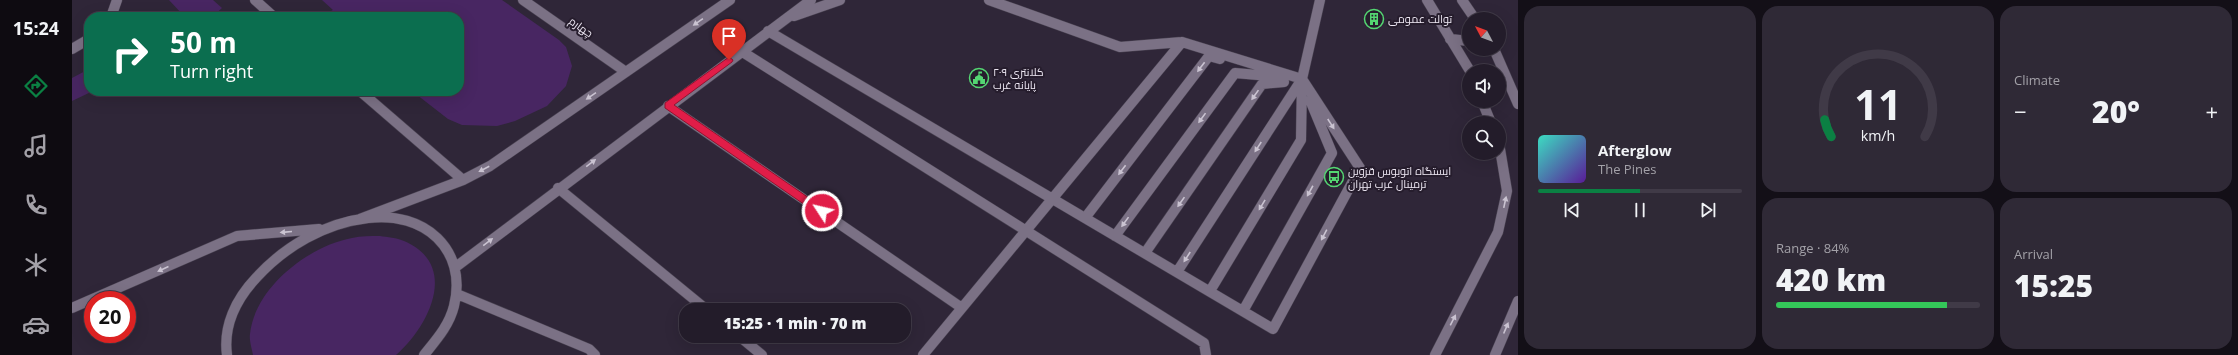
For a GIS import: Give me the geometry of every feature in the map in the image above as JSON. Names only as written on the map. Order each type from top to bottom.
[{"type":"lane","points":[[113,12],[117,0]]},
{"type":"lane","points":[[255,0],[268,12]]},
{"type":"lane","name":"چهارم","points":[[523,0],[626,72]]},
{"type":"lane","points":[[227,355],[226,334],[238,302],[260,272],[290,247],[325,229],[360,219],[463,180],[490,166],[730,0]]},
{"type":"lane","points":[[456,266],[558,188],[811,0]]},
{"type":"lane","points":[[783,20],[840,0]]},
{"type":"lane","points":[[768,31],[1273,329],[1360,168],[1302,79],[1182,42],[1120,47],[989,0]]},
{"type":"lane","points":[[1210,291],[1301,140],[1302,79],[1320,0]]},
{"type":"lane","points":[[1426,0],[1466,64]]},
{"type":"lane","points":[[1462,0],[1470,12]]},
{"type":"lane","points":[[1450,39],[1462,40]]},
{"type":"lane","points":[[72,50],[84,42]]},
{"type":"lane","points":[[923,355],[1182,42]]},
{"type":"lane","points":[[741,51],[1204,343],[1206,355]]},
{"type":"lane","points":[[1085,218],[1209,56],[1302,79]]},
{"type":"lane","points":[[1497,56],[1518,104]]},
{"type":"lane","points":[[1115,236],[1234,73],[1302,79]]},
{"type":"lane","points":[[1145,253],[1262,84],[1302,79]]},
{"type":"lane","points":[[1177,272],[1302,79]]},
{"type":"lane","points":[[1243,311],[1332,153],[1302,79]]},
{"type":"lane","points":[[366,96],[463,180]]},
{"type":"lane","points":[[668,106],[962,308]]},
{"type":"lane","points":[[1435,355],[1498,232],[1507,191],[1502,160]]},
{"type":"lane","points":[[558,188],[698,303]]},
{"type":"lane","points":[[360,219],[394,218],[423,226],[444,242],[456,266],[457,294],[446,326],[424,355]]},
{"type":"lane","points":[[72,308],[237,236],[325,229]]},
{"type":"lane","points":[[457,294],[589,349],[595,355]]},
{"type":"lane","points":[[1495,355],[1518,301]]},
{"type":"lane","points":[[747,343],[762,355]]},
{"type":"shaded area","points":[[169,0],[213,0],[222,8],[218,12],[180,12]]},
{"type":"shaded area","points":[[322,0],[502,0],[559,40],[566,47],[572,66],[566,86],[547,106],[515,121],[497,126],[462,125],[448,119],[418,96],[464,96],[464,12],[329,12],[333,10]]},
{"type":"shaded area","points":[[84,72],[84,95],[72,101],[72,78]]},
{"type":"shaded area","points":[[380,236],[404,241],[421,252],[431,265],[435,280],[433,296],[428,313],[408,343],[396,355],[253,355],[250,334],[254,317],[262,300],[273,285],[287,271],[302,259],[335,242],[355,237]]},
{"type":"place","name":"توالت عمومی","points":[[1374,19]]},
{"type":"place","name":"کلانتری ۲۰۹ پایانه غرب","points":[[979,78]]},
{"type":"place","name":"ایستگاه اتوبوس قزوین ترمینال غرب تهران","points":[[1334,177]]},
{"type":"route","points":[[729,60],[668,106],[822,211]]}]
